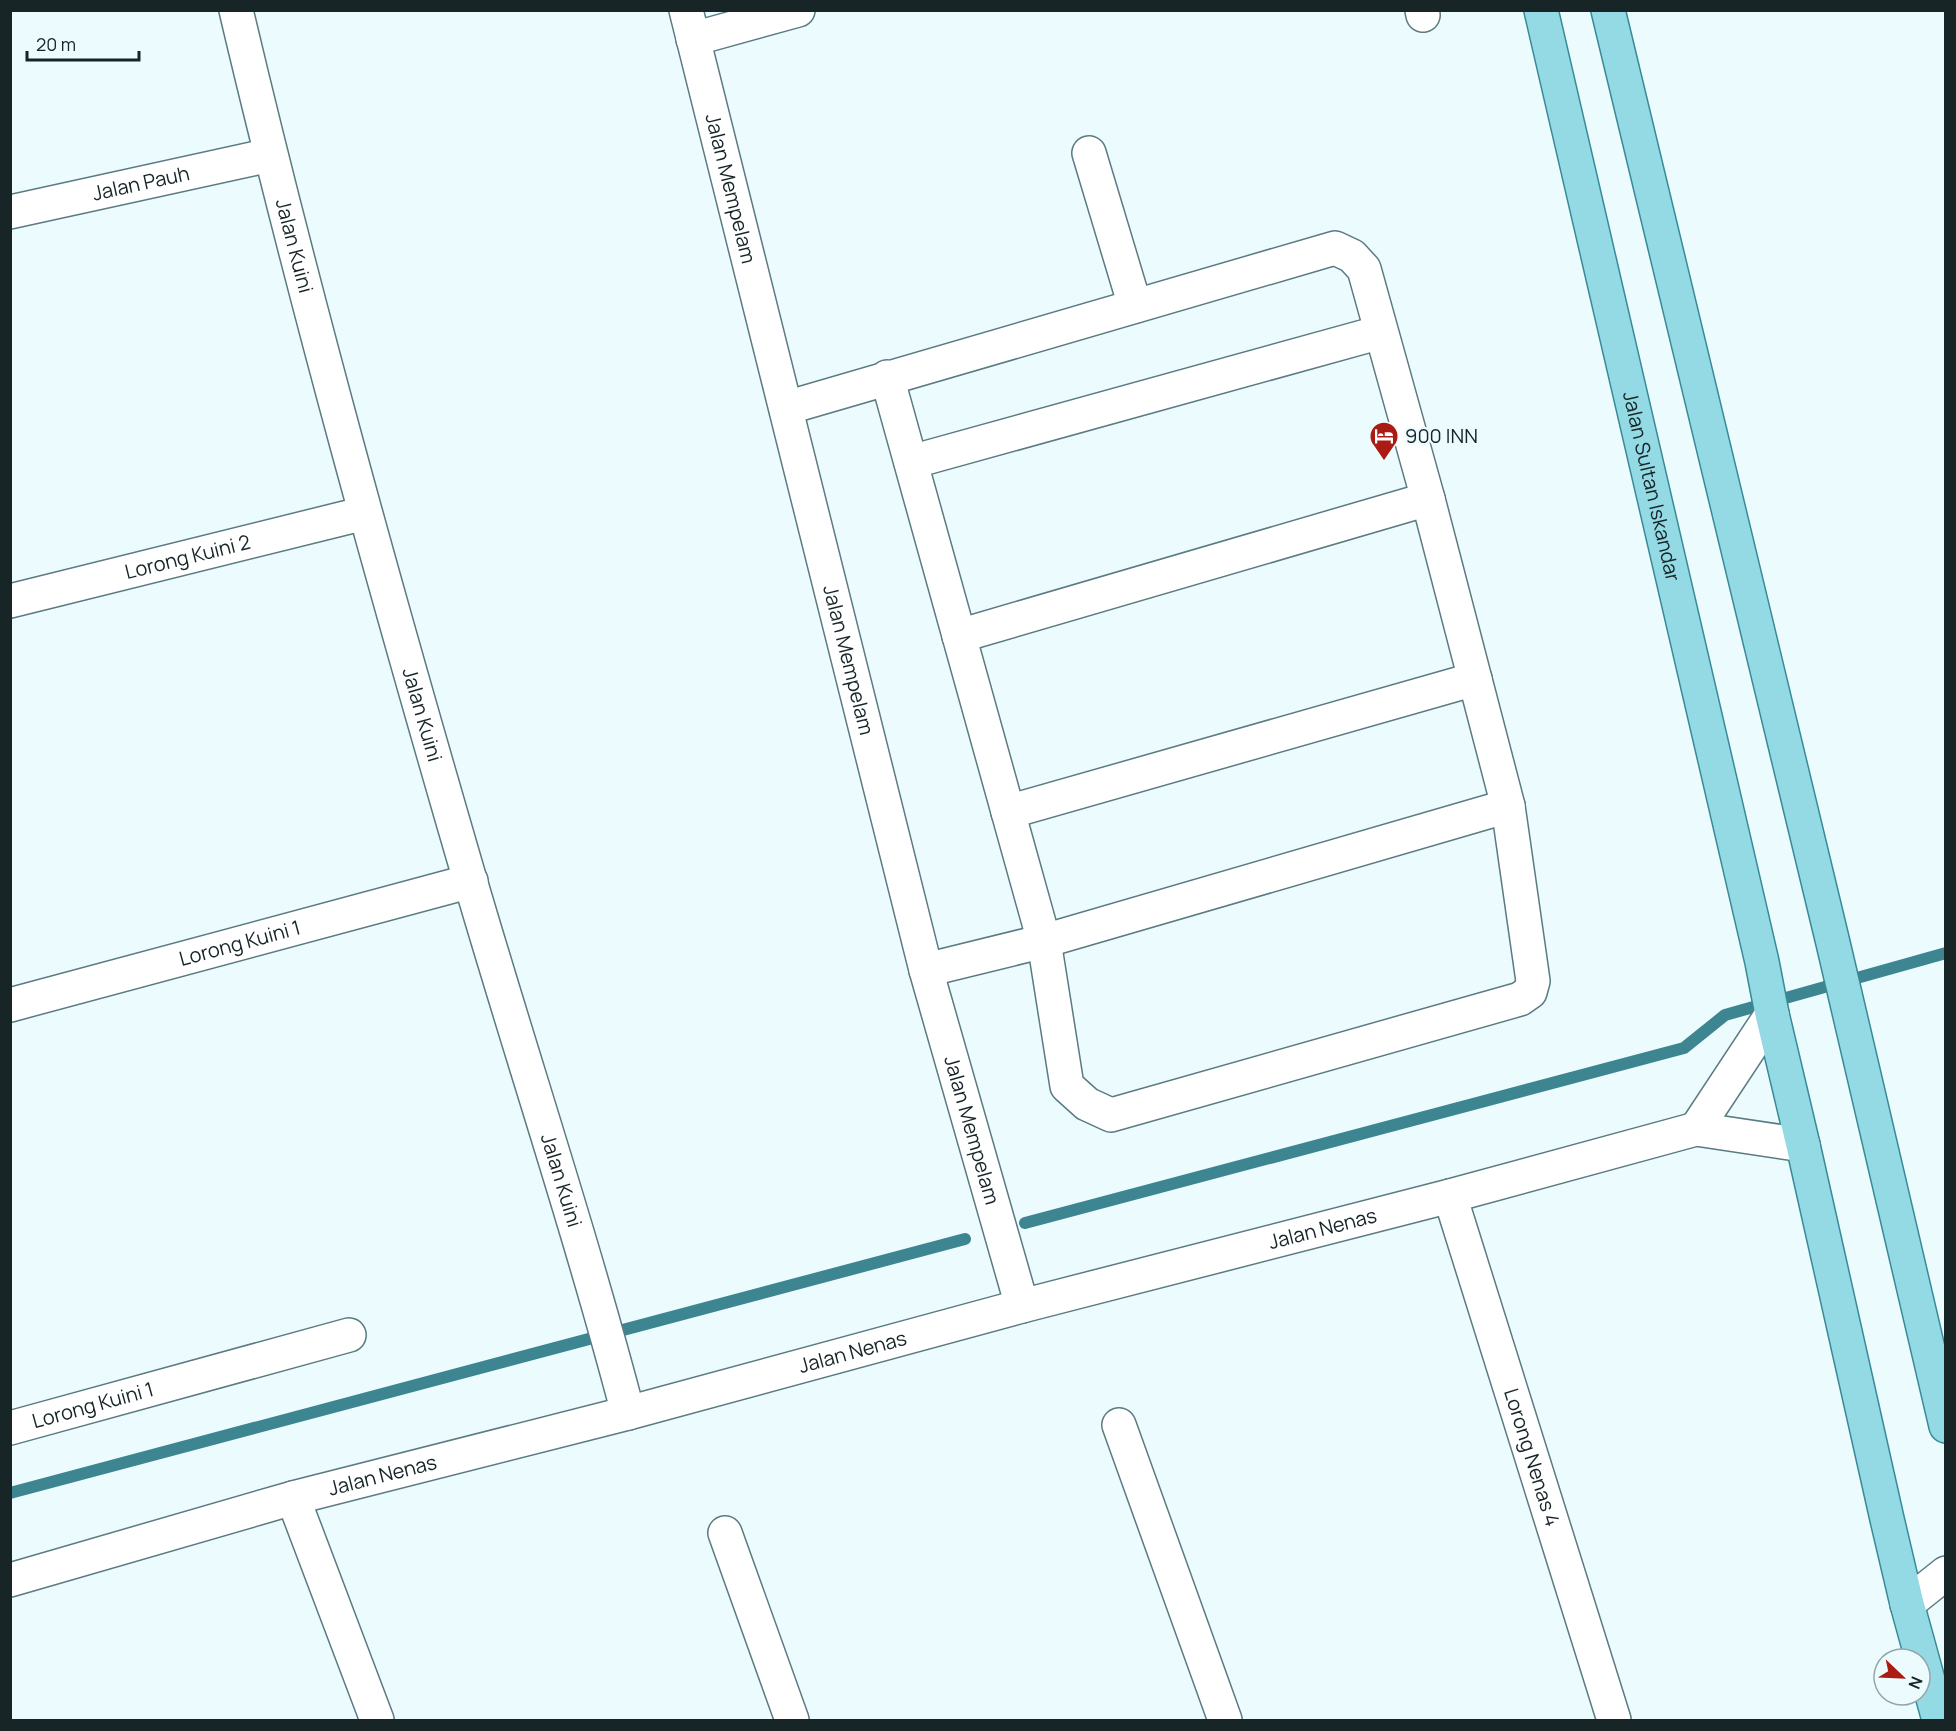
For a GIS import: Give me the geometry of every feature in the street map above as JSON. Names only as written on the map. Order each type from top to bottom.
[{"type":"main road","name":"Jalan Sultan Iskandar","points":[[1541,10],[1762,962],[1887,1519],[1907,1604],[1940,1720]]},
{"type":"main road","points":[[1608,10],[1850,1014],[1945,1423]]},
{"type":"street","name":"Jalan Kuini","points":[[236,10],[270,155],[365,513],[471,881],[602,1312],[627,1413]]},
{"type":"street","points":[[689,25],[798,10]]},
{"type":"street","name":"Jalan Mempelam","points":[[689,25],[926,970],[1022,1306]]},
{"type":"street","points":[[1089,153],[1135,306]]},
{"type":"street","name":"Jalan Pauh","points":[[10,212],[270,155]]},
{"type":"street","points":[[786,408],[887,377],[1335,249],[1352,256],[1364,269],[1428,499],[1508,806],[1533,981],[1530,992],[1520,999],[1111,1115],[1087,1104],[1067,1086],[1044,941],[887,377]]},
{"type":"street","points":[[911,462],[1381,332]]},
{"type":"street","points":[[959,636],[1428,499]]},
{"type":"street","name":"Lorong Kuini 2","points":[[10,601],[365,513]]},
{"type":"street","points":[[1008,812],[1475,679]]},
{"type":"street","points":[[926,970],[1044,941],[1508,806]]},
{"type":"street","name":"Lorong Kuini 1","points":[[10,1005],[471,881]]},
{"type":"street","points":[[1696,1128],[1771,1010]]},
{"type":"street","name":"Jalan Nenas","points":[[10,1580],[292,1498],[627,1413],[1022,1306],[1450,1196],[1696,1128],[1803,1145]]},
{"type":"street","name":"Lorong Nenas 4","points":[[1450,1196],[1614,1720]]},
{"type":"street","name":"Lorong Kuini 1","points":[[10,1428],[349,1335]]},
{"type":"street","points":[[1119,1425],[1225,1720]]},
{"type":"street","points":[[292,1498],[377,1720]]},
{"type":"street","points":[[726,1533],[792,1720]]},
{"type":"street","points":[[1907,1604],[1946,1573]]},
{"type":"waterway","points":[[1025,1223],[1684,1048],[1725,1015],[1946,953]]},
{"type":"waterway","points":[[10,1493],[965,1239]]},
{"type":"place","name":"900 INN","points":[[1384,462]]}]
